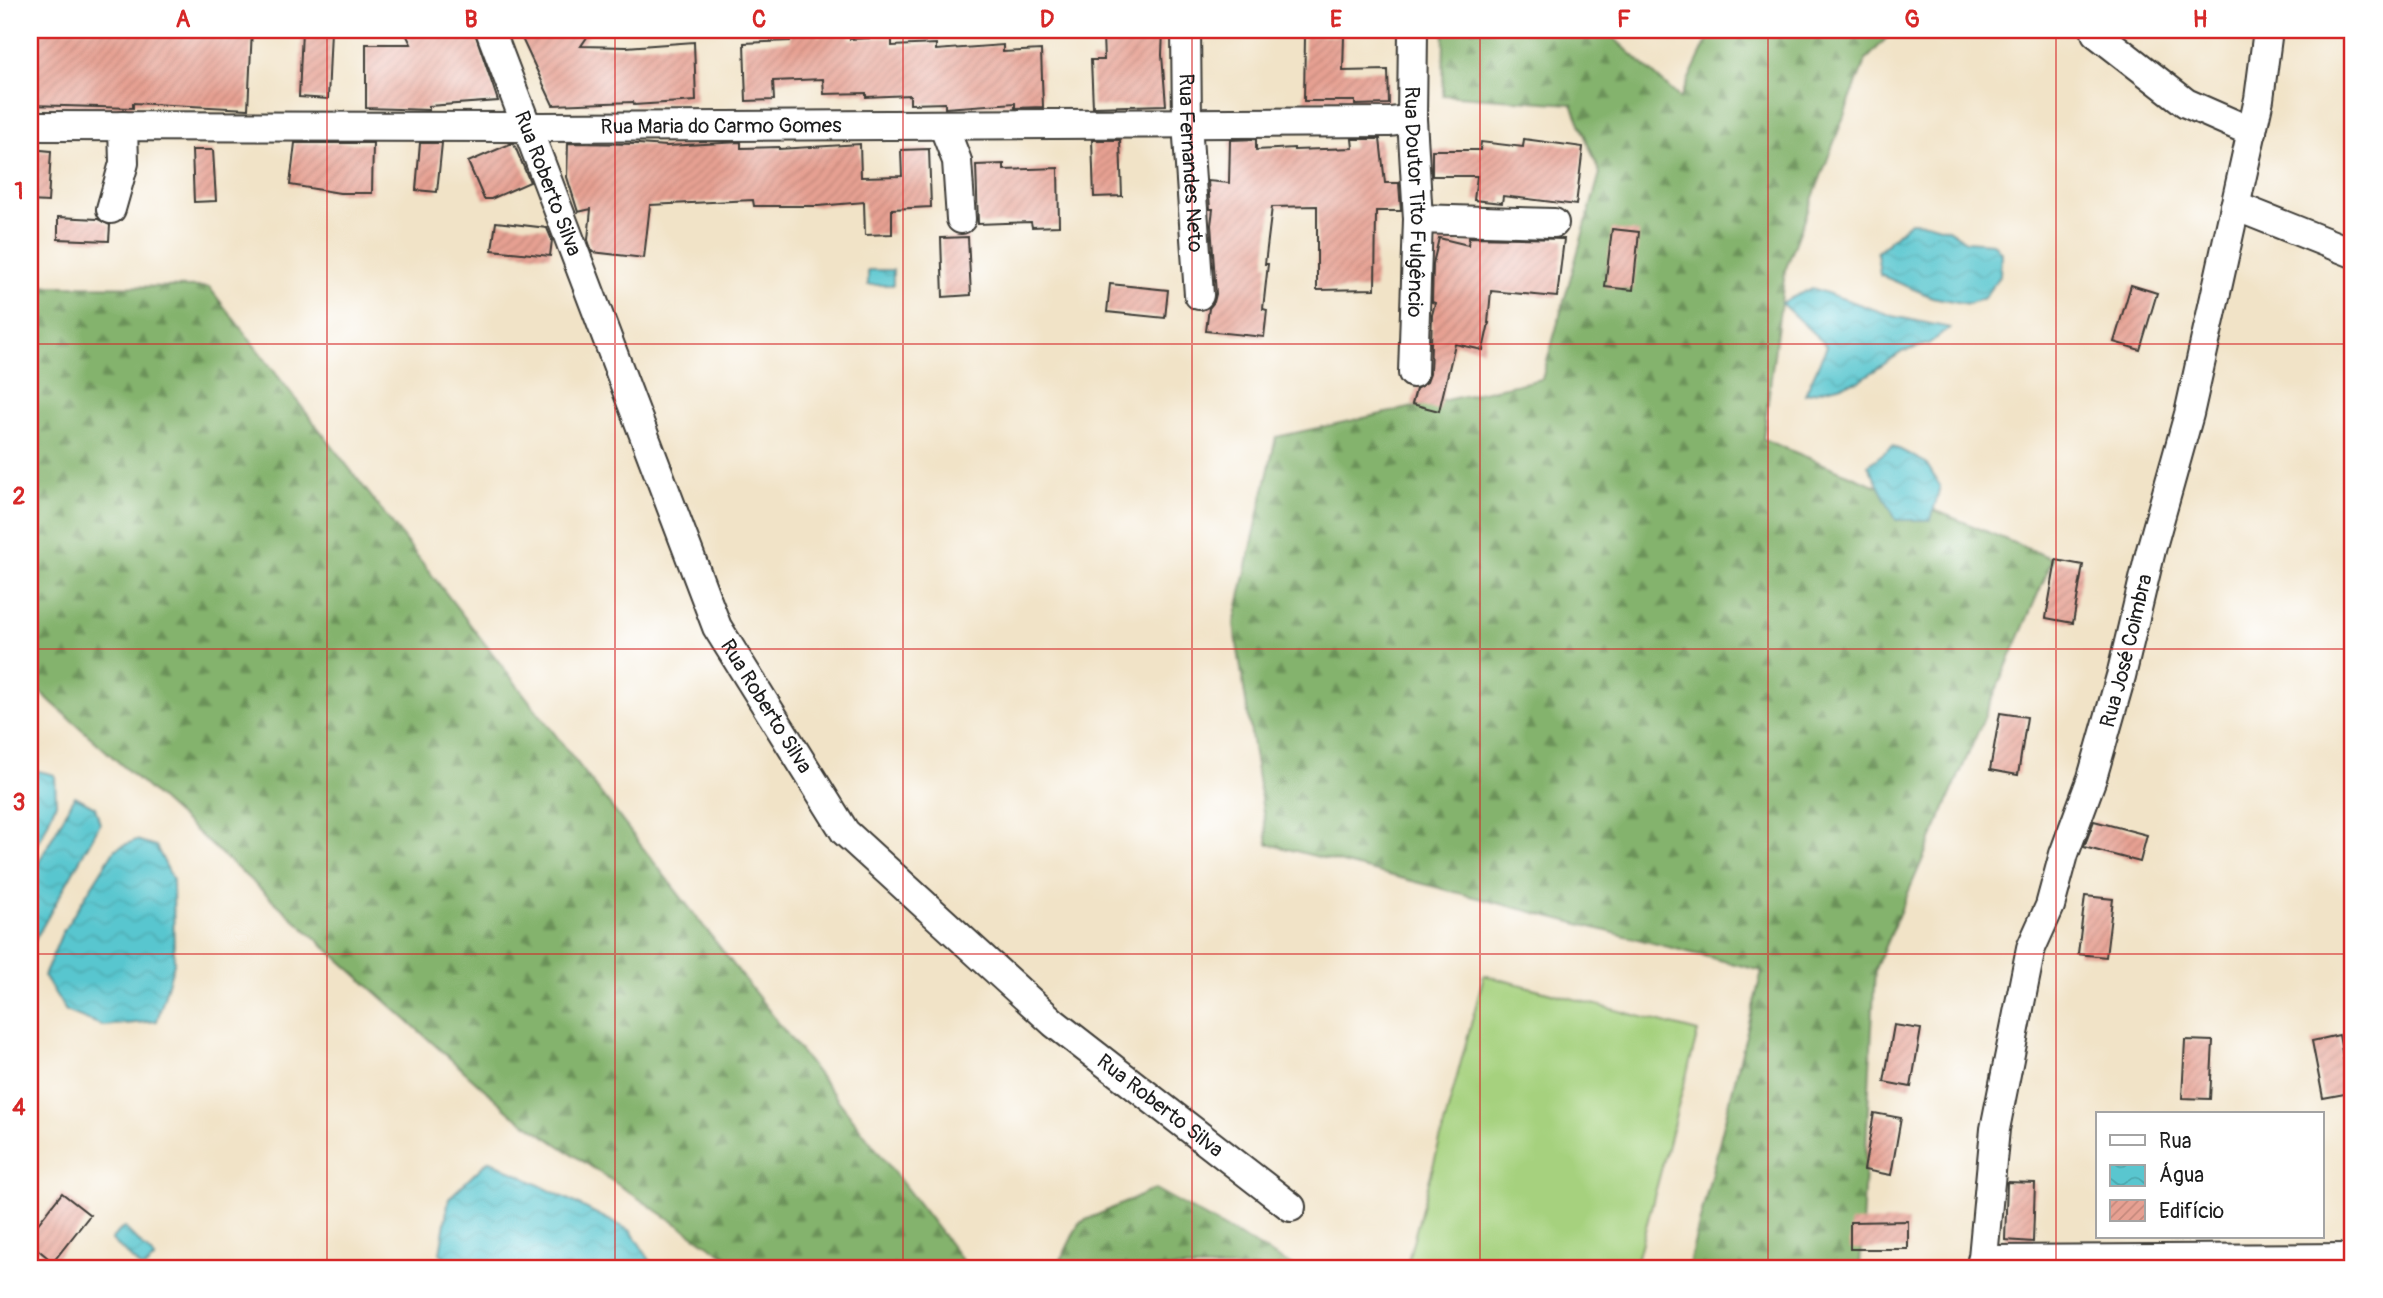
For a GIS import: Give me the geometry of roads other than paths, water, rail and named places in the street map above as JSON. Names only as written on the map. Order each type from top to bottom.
[{"type":"street","name":"Rua Roberto Silva","points":[[490,30],[717,627],[845,832],[1054,1023],[1291,1207]]},
{"type":"street","name":"Rua Fernandes Neto","points":[[1186,30],[1187,123],[1199,295]]},
{"type":"street","name":"Rua Doutor Tito Fulgêncio","points":[[1413,30],[1412,119],[1418,219],[1413,373]]},
{"type":"street","name":"Rua José Coimbra","points":[[1982,1264],[1995,1129],[2031,948],[2050,906],[2064,854],[2092,778],[2189,414],[2259,99],[2268,30]]},
{"type":"street","points":[[2096,33],[2186,103],[2252,132]]},
{"type":"street","name":"Rua Maria do Carmo Gomes","points":[[30,126],[943,125],[1390,122],[1412,119]]},
{"type":"street","points":[[943,125],[957,161],[961,219]]},
{"type":"street","points":[[111,209],[124,163],[123,127]]},
{"type":"street","points":[[2235,206],[2353,253]]},
{"type":"street","points":[[1418,219],[1554,223]]},
{"type":"street","points":[[1982,1264],[2192,1264],[2353,1258]]},
{"type":"water","points":[[1910,222],[1948,229],[1966,241],[1993,243],[2001,252],[2000,275],[1984,298],[1968,304],[1932,297],[1880,275],[1877,252]]},
{"type":"water","points":[[868,270],[893,270],[893,285],[868,285]]},
{"type":"water","points":[[1812,288],[1893,316],[1950,328],[1928,344],[1902,352],[1859,381],[1805,394],[1827,346],[1781,303]]},
{"type":"water","points":[[1893,446],[1926,463],[1940,486],[1931,520],[1896,520],[1868,465]]},
{"type":"water","points":[[30,769],[55,775],[56,803],[30,857]]},
{"type":"water","points":[[75,796],[95,807],[100,824],[30,949],[30,878]]},
{"type":"water","points":[[136,840],[156,846],[173,880],[174,963],[157,1021],[103,1026],[66,1011],[44,976],[62,933],[115,849]]},
{"type":"water","points":[[489,1160],[631,1231],[655,1268],[456,1268],[440,1253],[449,1198]]},
{"type":"water","points":[[124,1227],[155,1258],[145,1268],[141,1268],[111,1239]]}]
